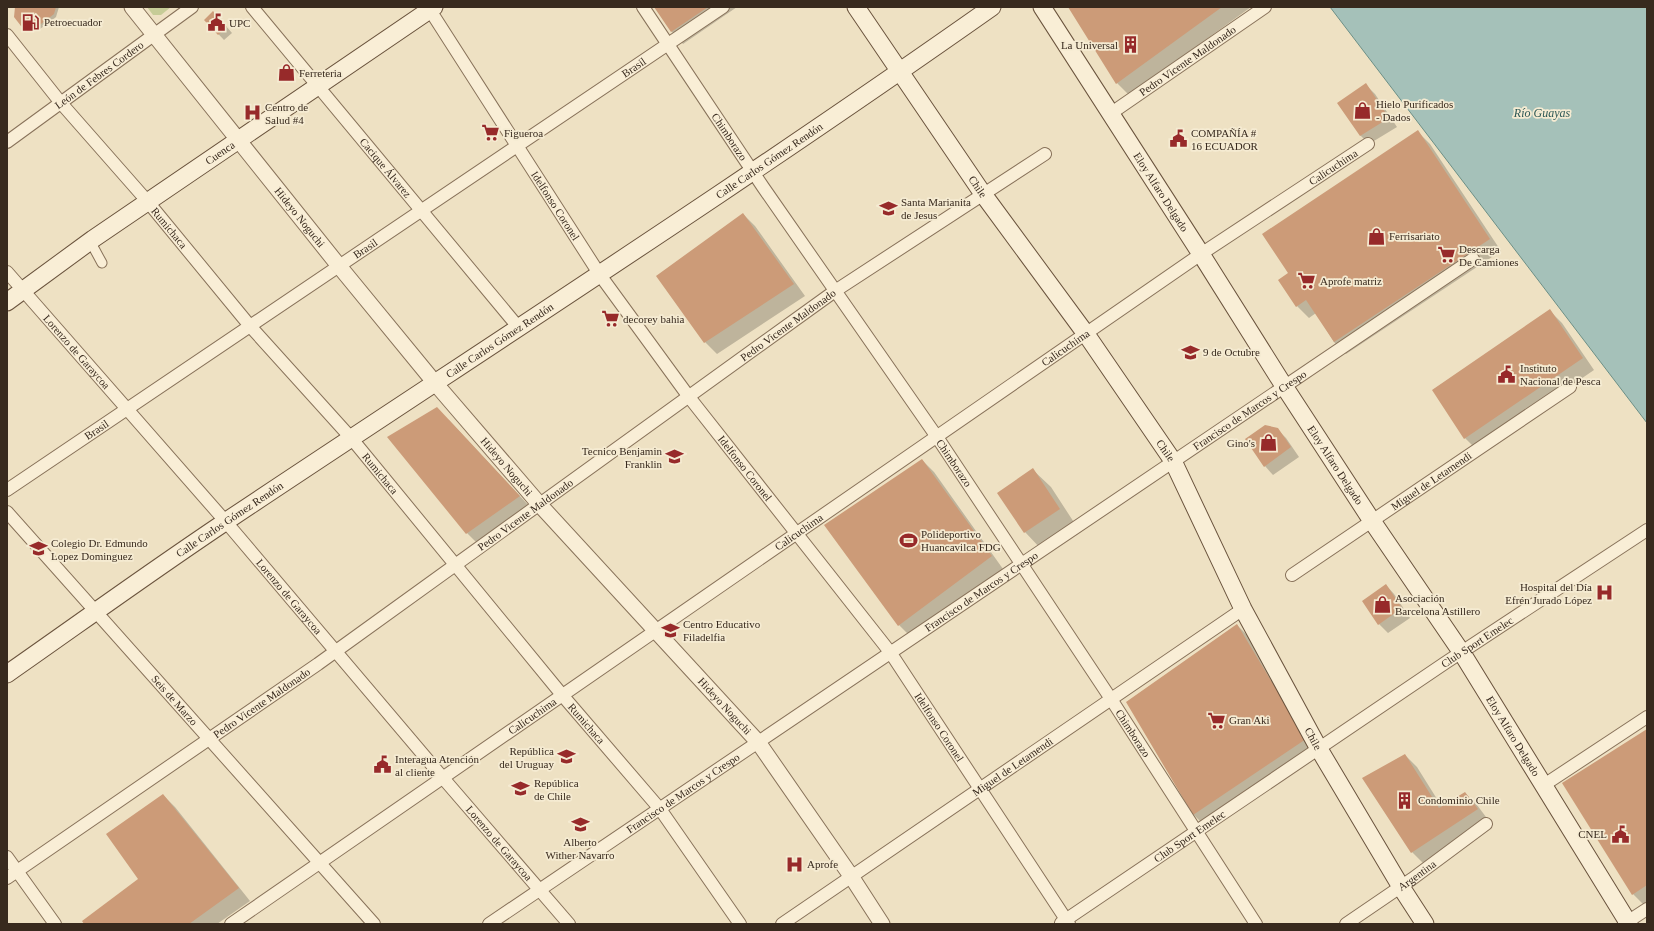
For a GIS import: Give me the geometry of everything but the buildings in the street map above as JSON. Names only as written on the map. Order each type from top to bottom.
[{"type":"main road","name":"Chile","points":[[856,7],[982,194],[1086,334],[1173,461],[1243,609],[1324,746],[1400,887],[1425,924]]},
{"type":"main road","name":"Calle Carlos Gómez Rendón","points":[[7,674],[226,522],[600,275],[992,7]]},
{"type":"main road","name":"Eloy Alfaro Delgado","points":[[1042,7],[1284,386],[1372,521],[1462,653],[1627,923]]},
{"type":"main road","name":"Cuenca","points":[[7,302],[90,241],[239,141],[431,8]]},
{"type":"street","name":"Hideyo Noguchi","points":[[132,7],[339,266],[435,383],[540,504],[758,742],[851,876],[882,924]]},
{"type":"street","name":"León de Febres Cordero","points":[[7,142],[192,7]]},
{"type":"street","name":"Cacique Álvarez","points":[[252,7],[319,86],[420,211],[519,328]]},
{"type":"street","name":"Chimborazo","points":[[643,7],[752,171],[937,437],[1256,924]]},
{"type":"street","name":"Brasil","points":[[7,490],[723,7]]},
{"type":"street","name":"Pedro Vicente Maldonado","points":[[1110,114],[1265,7]]},
{"type":"street","name":"Idelfonso Coronel","points":[[431,8],[516,146],[600,275],[689,397],[890,652],[1065,922]]},
{"type":"street","name":"Rumichaca","points":[[7,35],[61,103],[148,202],[250,326],[352,439],[563,696],[660,810],[740,924]]},
{"type":"street","name":"Calicuchima","points":[[232,924],[1201,254],[1368,144]]},
{"type":"street","name":"Pedro Vicente Maldonado","points":[[7,878],[209,739],[457,565],[835,291],[1045,154]]},
{"type":"street","points":[[90,241],[102,263]]},
{"type":"street","name":"Francisco de Marcos y Crespo","points":[[489,924],[660,810],[890,652],[1473,259]]},
{"type":"street","name":"Lorenzo de Garaycoa","points":[[7,272],[226,522],[569,924]]},
{"type":"street","name":"Miguel de Letamendi","points":[[1292,575],[1570,387]]},
{"type":"street","name":"Seis de Marzo","points":[[7,512],[374,924]]},
{"type":"street","name":"Club Sport Emelec","points":[[1065,922],[1196,832],[1647,530]]},
{"type":"street","name":"Miguel de Letamendi","points":[[782,924],[1243,609]]},
{"type":"street","points":[[1544,785],[1647,717]]},
{"type":"street","name":"Argentina","points":[[1346,924],[1400,887],[1486,824]]},
{"type":"street","points":[[7,857],[55,924]]},
{"type":"street","points":[[1627,923],[1647,909]]},
{"type":"green space","points":[[147,7],[171,7],[161,15],[153,15]]},
{"type":"water","name":"Río Guayas","points":[[1330,7],[1647,7],[1647,423]]},
{"type":"place","name":"Petroecuador","points":[[31,22]]},
{"type":"place","name":"UPC","points":[[216,23]]},
{"type":"place","name":"La Universal","points":[[1131,45]]},
{"type":"place","name":"Ferreteria","points":[[286,73]]},
{"type":"place","name":"Hielo Purificados - Dados","points":[[1363,110]]},
{"type":"place","name":"Centro de Salud #4","points":[[252,113]]},
{"type":"place","name":"Figueroa","points":[[491,133]]},
{"type":"place","name":"COMPAÑÍA # 16 ECUADOR","points":[[1178,139]]},
{"type":"place","name":"Santa Marianita de Jesus","points":[[888,208]]},
{"type":"place","name":"Ferrisariato","points":[[1376,236]]},
{"type":"place","name":"Descarga De Camiones","points":[[1446,255]]},
{"type":"place","name":"Aprofe matriz","points":[[1307,281]]},
{"type":"place","name":"decorey bahia","points":[[610,319]]},
{"type":"place","name":"9 de Octubre","points":[[1190,352]]},
{"type":"place","name":"Instituto Nacional de Pesca","points":[[1507,374]]},
{"type":"place","name":"Gino's","points":[[1268,443]]},
{"type":"place","name":"Tecnico Benjamin Franklin","points":[[675,457]]},
{"type":"place","name":"Polideportivo Huancavilca FDG","points":[[908,540]]},
{"type":"place","name":"Colegio Dr. Edmundo Lopez Dominguez","points":[[38,549]]},
{"type":"place","name":"Hospital del Día Efrén Jurado López","points":[[1605,593]]},
{"type":"place","name":"Asociación Barcelona Astillero","points":[[1382,604]]},
{"type":"place","name":"Centro Educativo Filadelfia","points":[[670,630]]},
{"type":"place","name":"Gran Aki","points":[[1216,720]]},
{"type":"place","name":"República del Uruguay","points":[[567,757]]},
{"type":"place","name":"Interagua Atención al cliente","points":[[382,765]]},
{"type":"place","name":"República de Chile","points":[[521,789]]},
{"type":"place","name":"Condominio Chile","points":[[1405,800]]},
{"type":"place","name":"Alberto Wither Navarro","points":[[580,824]]},
{"type":"place","name":"CNEL","points":[[1620,834]]},
{"type":"place","name":"Aprofe","points":[[794,864]]}]
